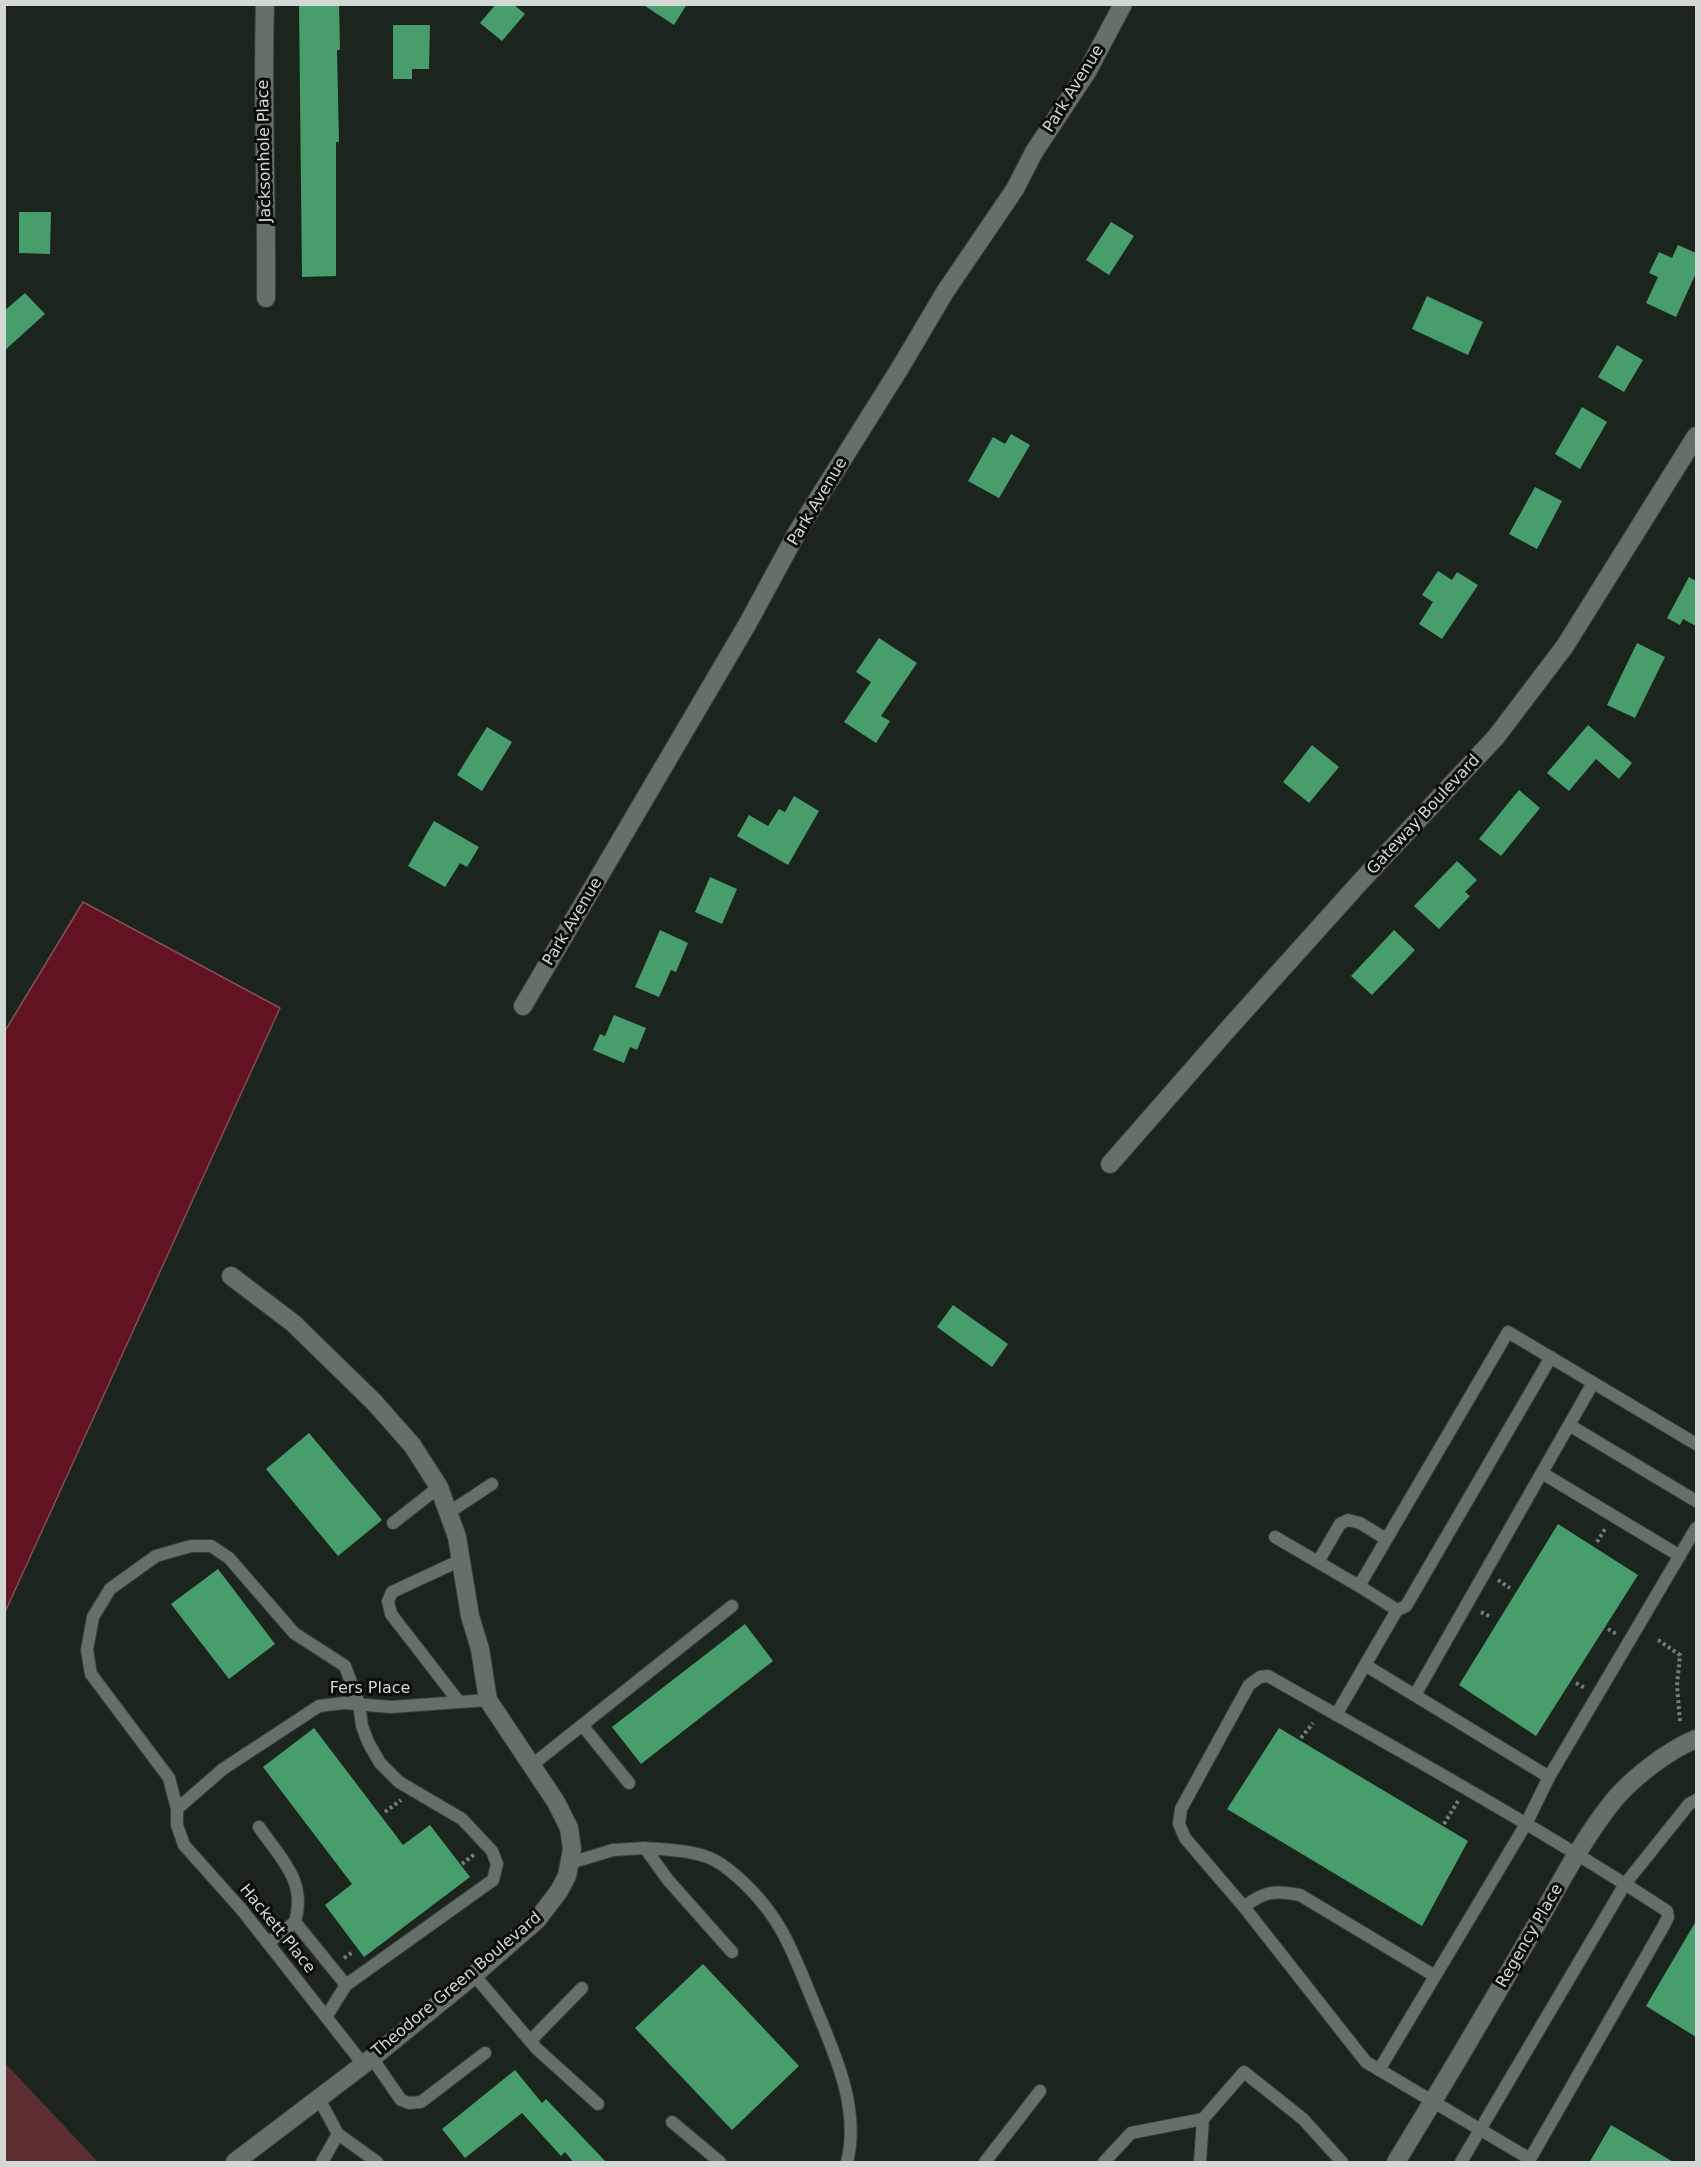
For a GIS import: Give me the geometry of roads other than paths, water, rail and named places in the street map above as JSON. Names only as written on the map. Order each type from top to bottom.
[{"type":"street","name":"Jacksonhole Place","points":[[265,4],[263,55],[267,224],[266,298]]},
{"type":"street","name":"Park Avenue","points":[[524,1006],[742,633],[799,529],[945,292],[1015,189],[1034,152],[1087,72],[1123,4]]},
{"type":"street","name":"Gateway Boulevard","points":[[1110,1164],[1362,880],[1496,737],[1565,646],[1696,436]]},
{"type":"street","points":[[231,1276],[293,1323],[374,1402],[412,1445],[439,1487],[457,1537],[470,1616],[480,1649],[488,1700]]},
{"type":"street","name":"Theodore Green Boulevard","points":[[235,2163],[474,1975],[537,1920],[559,1891],[570,1863],[572,1850],[569,1828],[556,1802],[488,1700]]},
{"type":"street","name":"Regency Place","points":[[1396,2163],[1578,1854],[1611,1804],[1657,1763],[1686,1743],[1696,1739]]},
{"type":"lane","points":[[1359,1586],[1508,1332],[1696,1444]]},
{"type":"lane","points":[[1336,1714],[1397,1610],[1406,1606],[1551,1357]]},
{"type":"lane","points":[[1415,1695],[1593,1383]]},
{"type":"lane","points":[[1569,1425],[1696,1501]]},
{"type":"lane","points":[[1542,1473],[1680,1556]]},
{"type":"lane","points":[[448,1513],[492,1484]]},
{"type":"lane","points":[[393,1523],[439,1487]]},
{"type":"lane","points":[[1318,1562],[1340,1524],[1348,1520],[1360,1523],[1386,1539]]},
{"type":"lane","points":[[1379,2070],[1526,1824],[1549,1777],[1696,1528]]},
{"type":"lane","points":[[1275,1537],[1397,1610]]},
{"type":"lane","name":"Hackett Place","points":[[346,1985],[493,1880],[496,1864],[492,1851],[462,1819],[399,1782],[380,1763],[362,1726],[359,1704],[345,1666],[294,1634],[229,1558],[211,1546],[191,1546],[156,1556],[110,1589],[93,1617],[87,1650],[91,1674],[169,1778],[177,1809],[177,1825],[184,1845],[268,1943],[326,2017],[401,2100],[409,2103],[421,2102],[485,2053]]},
{"type":"lane","points":[[459,1702],[391,1614],[387,1601],[392,1592],[461,1560]]},
{"type":"lane","points":[[532,1765],[732,1606]]},
{"type":"lane","points":[[1365,1665],[1549,1777]]},
{"type":"lane","points":[[1268,1676],[1336,1714],[1578,1854],[1667,1911],[1668,1917],[1528,2161],[1481,2129],[1366,2062],[1244,1907],[1185,1838],[1179,1824],[1181,1809],[1249,1685],[1260,1677],[1268,1676]]},
{"type":"lane","name":"Fers Place","points":[[177,1809],[222,1769],[319,1706],[344,1703],[391,1707],[488,1700]]},
{"type":"lane","points":[[582,1725],[628,1784]]},
{"type":"lane","points":[[1461,2163],[1625,1884],[1689,1804],[1696,1800]]},
{"type":"lane","points":[[260,1827],[294,1877],[299,1894],[299,1910],[295,1922],[268,1943]]},
{"type":"lane","points":[[570,1863],[613,1850],[645,1848],[700,1856],[719,1863],[753,1893],[781,1929],[800,1968],[839,2064],[847,2097],[850,2128],[847,2163]]},
{"type":"lane","points":[[645,1848],[668,1880],[732,1952]]},
{"type":"lane","points":[[1244,1907],[1258,1896],[1269,1893],[1279,1891],[1300,1894],[1435,1976]]},
{"type":"lane","points":[[295,1922],[346,1985],[326,2017]]},
{"type":"lane","points":[[474,1975],[530,2041],[598,2104]]},
{"type":"lane","points":[[530,2041],[582,1988]]},
{"type":"lane","points":[[1200,2163],[1203,2119],[1244,2072],[1303,2119],[1342,2163]]},
{"type":"lane","points":[[985,2163],[1040,2091]]},
{"type":"lane","points":[[319,2099],[338,2134],[377,2163]]},
{"type":"lane","points":[[1104,2163],[1131,2133],[1203,2119]]},
{"type":"lane","points":[[672,2122],[720,2163]]},
{"type":"lane","points":[[322,2163],[338,2134]]}]
